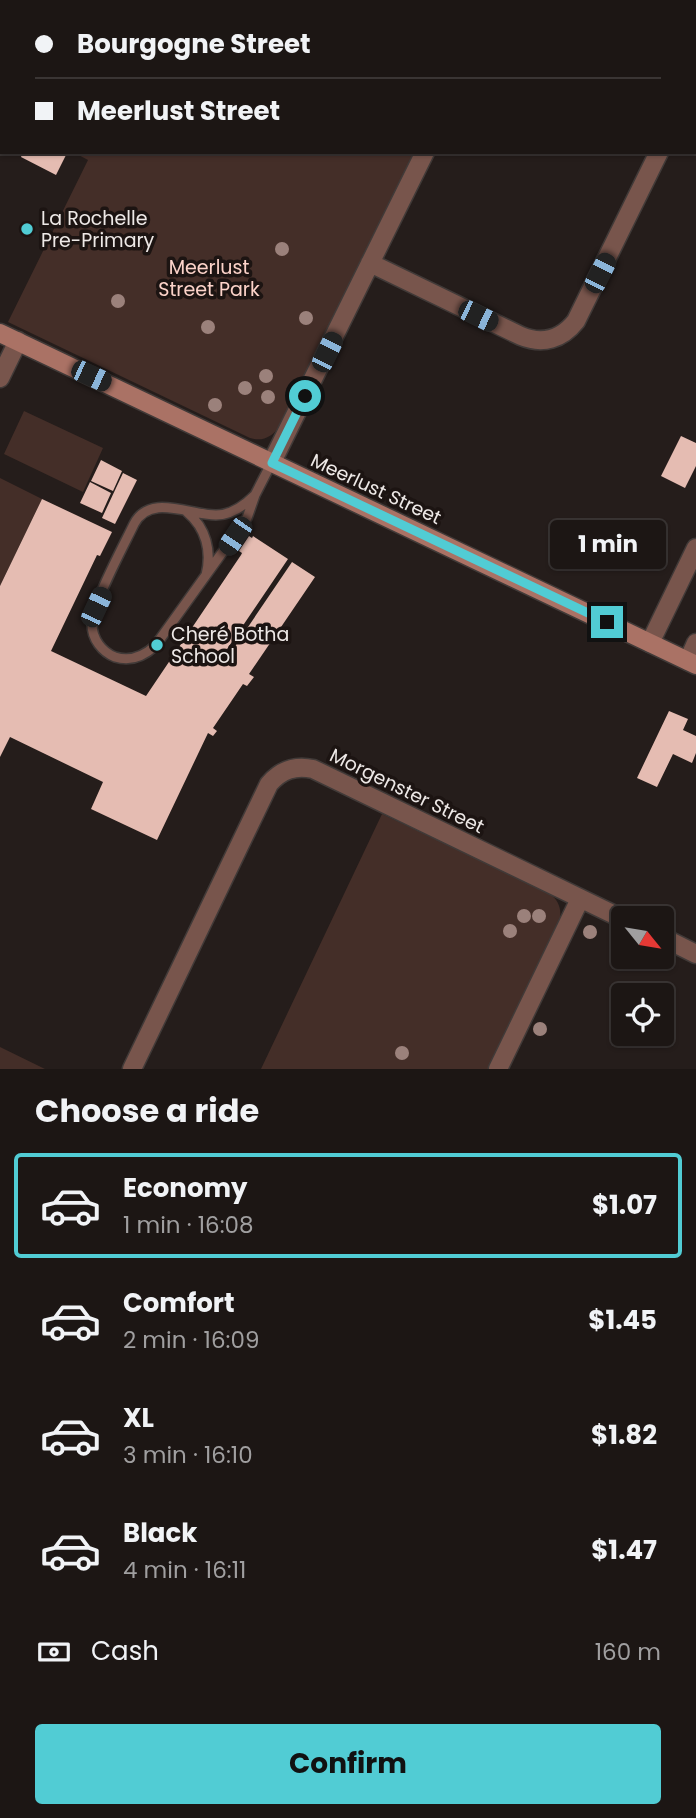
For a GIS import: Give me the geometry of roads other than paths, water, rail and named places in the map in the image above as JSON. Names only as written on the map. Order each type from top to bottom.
[{"type":"street","points":[[272,463],[424,154]]},
{"type":"street","points":[[370,263],[528,339],[542,341],[556,338],[576,321],[658,154]]},
{"type":"street","name":"Meerlust Street","points":[[0,333],[692,663]]},
{"type":"street","points":[[0,378],[18,341]]},
{"type":"street","points":[[650,643],[696,548]]},
{"type":"street","points":[[692,663],[696,643]]},
{"type":"street","name":"Morgenster Street","points":[[132,1069],[269,784],[286,770],[304,767],[313,769],[611,913]]},
{"type":"street","points":[[498,1069],[580,899]]},
{"type":"street","points":[[674,943],[696,954]]},
{"type":"lane","points":[[255,495],[246,504],[226,513],[216,515],[154,507],[137,519],[93,615],[93,632],[100,646],[114,657],[132,659],[140,657],[155,646],[247,518],[255,495],[272,463]]},
{"type":"lane","points":[[186,511],[198,524],[207,542],[208,563],[202,583]]},
{"type":"place","name":"La Rochelle Pre-Primary","points":[[27,229]]},
{"type":"place","name":"Cheré Botha School","points":[[157,645]]},
{"type":"park label","name":"Meerlust Street Park","points":[[209,278]]}]
